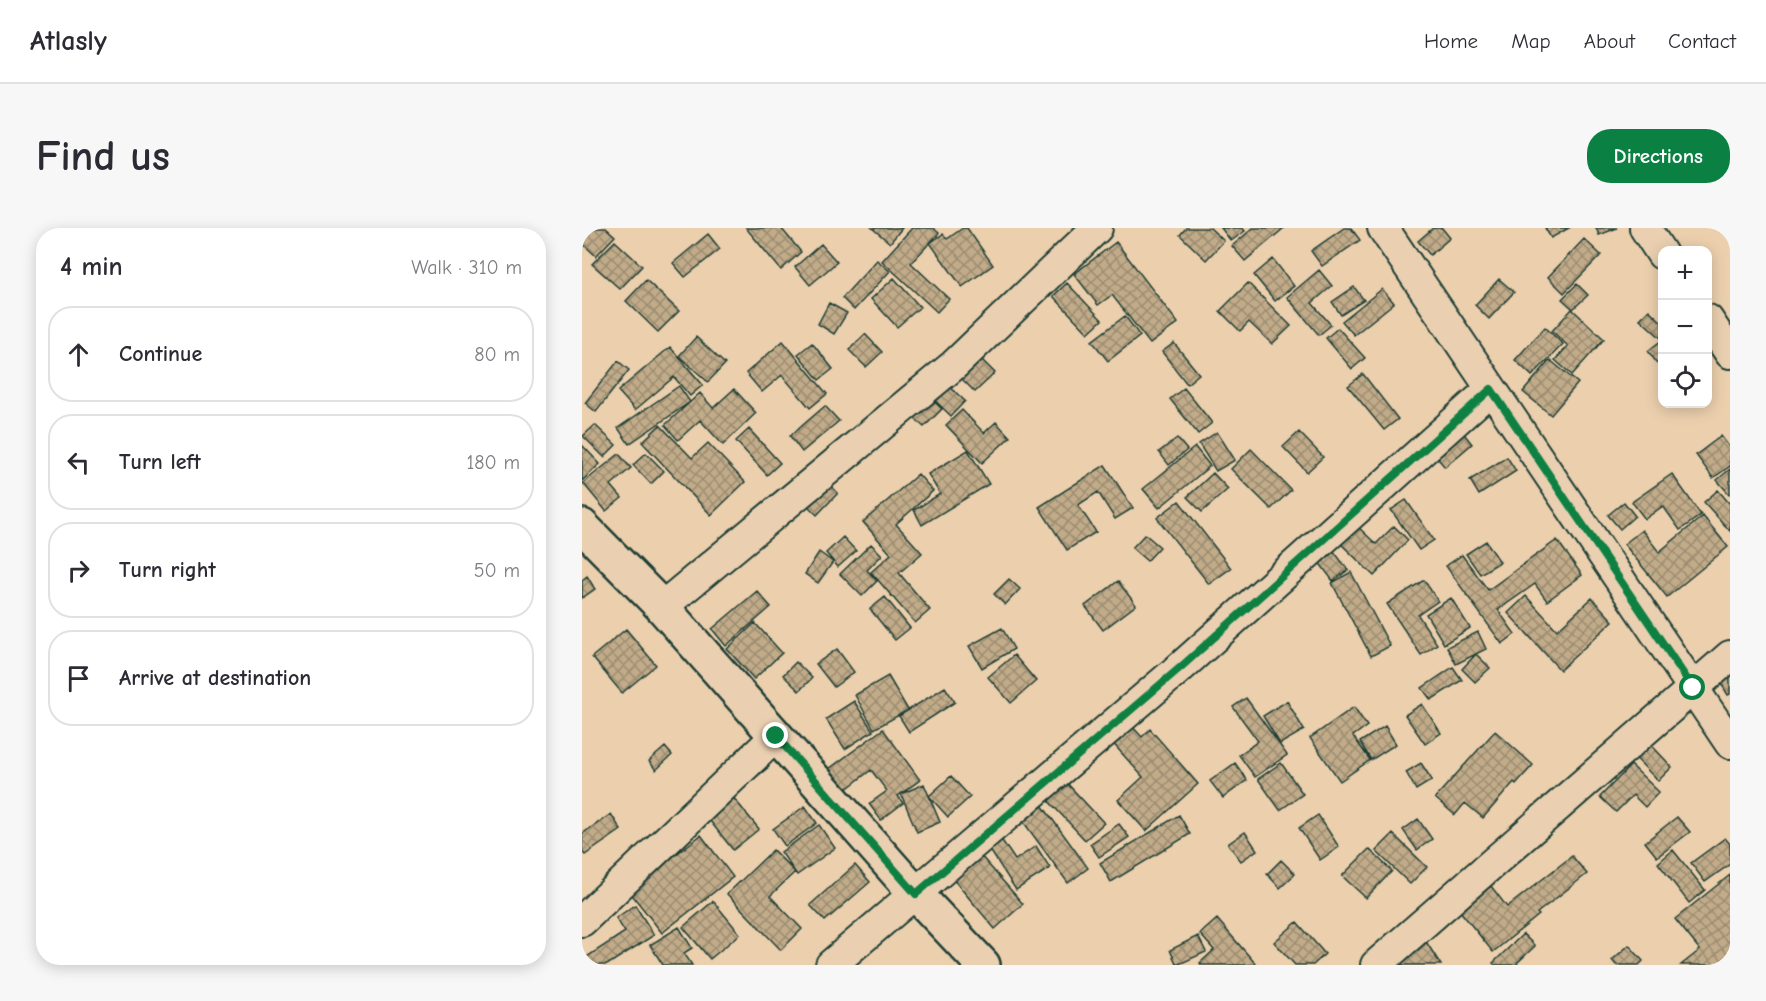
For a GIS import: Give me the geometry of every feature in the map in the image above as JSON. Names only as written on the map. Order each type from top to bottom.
[{"type":"street","points":[[662,607],[954,365],[1097,228]]},
{"type":"street","points":[[1383,228],[1730,743]]},
{"type":"street","points":[[1645,228],[1658,248]]},
{"type":"street","points":[[1712,327],[1730,352]]},
{"type":"street","points":[[831,965],[1182,666],[1491,389]]},
{"type":"street","points":[[582,526],[662,607],[916,894],[982,965]]},
{"type":"street","points":[[1376,965],[1730,656]]},
{"type":"street","points":[[582,921],[776,736]]},
{"type":"building","points":[[582,228],[606,228],[615,236],[596,256],[582,243]]},
{"type":"building","points":[[746,228],[781,228],[801,252],[781,270]]},
{"type":"building","points":[[872,228],[902,228],[890,243]]},
{"type":"building","points":[[912,228],[933,228],[939,233],[911,263],[949,299],[937,312],[882,261]]},
{"type":"building","points":[[963,228],[967,228],[993,265],[962,287],[930,243],[943,234],[947,239]]},
{"type":"building","points":[[1186,228],[1210,228],[1224,241],[1206,260],[1180,235]]},
{"type":"building","points":[[1221,228],[1242,228],[1245,231],[1231,241]]},
{"type":"building","points":[[1253,228],[1284,228],[1245,261],[1232,246]]},
{"type":"building","points":[[1344,228],[1351,228],[1360,240],[1322,266],[1311,251]]},
{"type":"building","points":[[1433,228],[1442,228],[1450,238],[1430,255],[1418,241]]},
{"type":"building","points":[[1545,228],[1569,228],[1551,238]]},
{"type":"building","points":[[1596,228],[1617,228],[1599,235]]},
{"type":"building","points":[[708,234],[720,249],[685,277],[673,263]]},
{"type":"building","points":[[1584,239],[1601,255],[1564,293],[1548,277]]},
{"type":"building","points":[[615,241],[642,266],[620,289],[592,264]]},
{"type":"building","points":[[1116,242],[1178,323],[1150,344],[1112,295],[1098,305],[1074,274]]},
{"type":"building","points":[[821,244],[837,262],[810,285],[795,267]]},
{"type":"building","points":[[1273,259],[1294,286],[1275,301],[1254,275]]},
{"type":"building","points":[[877,260],[890,271],[854,310],[842,298]]},
{"type":"building","points":[[1319,270],[1332,286],[1312,303],[1331,325],[1319,335],[1287,297]]},
{"type":"building","points":[[894,278],[920,307],[897,327],[871,299]]},
{"type":"building","points":[[1499,279],[1514,292],[1489,319],[1475,305]]},
{"type":"building","points":[[646,280],[679,311],[658,332],[626,301]]},
{"type":"building","points":[[1067,283],[1102,320],[1088,333],[1053,296]]},
{"type":"building","points":[[1248,283],[1291,326],[1272,344],[1249,322],[1240,331],[1220,311]]},
{"type":"building","points":[[1577,284],[1588,295],[1573,309],[1562,299]]},
{"type":"building","points":[[1354,287],[1364,300],[1341,315],[1332,302]]},
{"type":"building","points":[[1382,289],[1394,303],[1354,335],[1342,321]]},
{"type":"building","points":[[829,303],[847,313],[834,334],[818,324]]},
{"type":"building","points":[[1572,309],[1604,339],[1572,375],[1555,360],[1568,346],[1552,331]]},
{"type":"building","points":[[1649,310],[1658,318],[1658,335],[1640,319]]},
{"type":"building","points":[[1125,316],[1140,336],[1108,361],[1092,341]]},
{"type":"building","points":[[1545,327],[1563,344],[1532,376],[1515,360]]},
{"type":"building","points":[[1338,328],[1365,358],[1352,369],[1326,338]]},
{"type":"building","points":[[865,334],[882,352],[866,367],[849,350]]},
{"type":"building","points":[[696,337],[725,364],[708,382],[679,356]]},
{"type":"building","points":[[783,341],[827,394],[810,408],[782,375],[762,392],[746,373]]},
{"type":"building","points":[[812,343],[833,369],[819,380],[798,354]]},
{"type":"building","points":[[1174,343],[1199,374],[1187,384],[1162,352]]},
{"type":"building","points":[[1658,343],[1658,365],[1648,351]]},
{"type":"building","points":[[670,347],[703,385],[690,396],[674,377],[635,410],[618,391]]},
{"type":"building","points":[[970,348],[995,373],[975,392],[950,367]]},
{"type":"building","points":[[1550,360],[1578,383],[1551,415],[1523,392]]},
{"type":"building","points":[[618,361],[629,370],[596,412],[585,403]]},
{"type":"building","points":[[1363,374],[1398,419],[1384,430],[1348,386]]},
{"type":"building","points":[[937,375],[965,401],[951,416],[923,389]]},
{"type":"building","points":[[679,386],[690,402],[629,444],[618,428]]},
{"type":"building","points":[[1184,388],[1212,423],[1198,434],[1170,399]]},
{"type":"building","points":[[734,389],[756,413],[723,445],[700,420],[678,440],[665,425],[700,393],[713,408]]},
{"type":"building","points":[[924,392],[942,409],[924,427],[906,411]]},
{"type":"building","points":[[825,406],[839,421],[802,452],[790,436]]},
{"type":"building","points":[[962,410],[984,433],[996,422],[1010,437],[982,463],[946,425]]},
{"type":"building","points":[[595,425],[616,445],[604,457],[583,436]]},
{"type":"building","points":[[660,425],[692,458],[708,443],[745,482],[711,515],[642,442]]},
{"type":"building","points":[[749,429],[780,463],[767,475],[736,441]]},
{"type":"building","points":[[1461,430],[1472,444],[1445,467],[1433,453]]},
{"type":"building","points":[[1217,432],[1235,460],[1216,471],[1199,444]]},
{"type":"building","points":[[1299,432],[1323,457],[1307,472],[1283,447]]},
{"type":"building","points":[[1721,436],[1730,448],[1730,466],[1713,478],[1696,455]]},
{"type":"building","points":[[1177,438],[1187,450],[1169,465],[1159,452]]},
{"type":"building","points":[[582,445],[600,464],[582,481]]},
{"type":"building","points":[[1195,447],[1210,466],[1159,508],[1143,489]]},
{"type":"building","points":[[1251,449],[1291,490],[1271,509],[1231,469]]},
{"type":"building","points":[[968,450],[989,484],[922,525],[914,510],[940,494],[928,474]]},
{"type":"building","points":[[646,453],[664,471],[651,484],[633,465]]},
{"type":"building","points":[[619,454],[631,468],[611,485],[622,498],[606,511],[583,483]]},
{"type":"building","points":[[1507,457],[1516,471],[1479,495],[1470,480]]},
{"type":"building","points":[[1105,465],[1133,508],[1115,519],[1098,492],[1078,505],[1096,532],[1067,550],[1039,507]]},
{"type":"building","points":[[1730,469],[1730,493],[1729,494],[1717,480]]},
{"type":"building","points":[[1213,473],[1228,489],[1202,512],[1187,497]]},
{"type":"building","points":[[918,474],[933,491],[896,524],[922,553],[899,573],[930,610],[915,623],[871,572],[891,554],[863,522]]},
{"type":"building","points":[[1672,474],[1701,515],[1680,530],[1663,506],[1645,519],[1632,502]]},
{"type":"building","points":[[825,480],[838,493],[817,515],[804,502]]},
{"type":"building","points":[[1718,490],[1730,504],[1730,531],[1704,502]]},
{"type":"building","points":[[1406,500],[1434,540],[1419,550],[1391,510]]},
{"type":"building","points":[[1179,501],[1231,568],[1209,584],[1157,518]]},
{"type":"building","points":[[1624,502],[1635,516],[1620,529],[1608,515]]},
{"type":"building","points":[[1703,516],[1728,547],[1667,597],[1624,544],[1642,530],[1659,552]]},
{"type":"building","points":[[1355,524],[1376,544],[1394,526],[1408,540],[1374,576],[1338,541]]},
{"type":"building","points":[[1145,534],[1160,547],[1147,561],[1132,548]]},
{"type":"building","points":[[843,537],[856,551],[838,567],[826,553]]},
{"type":"building","points":[[1557,540],[1582,575],[1547,601],[1535,584],[1498,610],[1515,634],[1502,644],[1446,566],[1462,555],[1488,590]]},
{"type":"building","points":[[1486,541],[1500,562],[1480,574],[1466,554]]},
{"type":"building","points":[[871,544],[882,555],[867,570],[877,581],[862,596],[840,574]]},
{"type":"building","points":[[1333,550],[1348,570],[1333,581],[1318,561]]},
{"type":"building","points":[[819,552],[833,562],[818,583],[805,574]]},
{"type":"building","points":[[1351,572],[1390,646],[1371,656],[1332,583]]},
{"type":"building","points":[[587,576],[595,589],[582,598],[582,580]]},
{"type":"building","points":[[1009,579],[1020,589],[1005,605],[994,594]]},
{"type":"building","points":[[1424,580],[1438,601],[1418,615],[1437,644],[1421,655],[1387,604]]},
{"type":"building","points":[[1118,581],[1136,605],[1103,630],[1085,606]]},
{"type":"building","points":[[757,591],[771,607],[726,646],[712,629]]},
{"type":"building","points":[[1526,596],[1557,630],[1592,598],[1613,621],[1560,670],[1508,613]]},
{"type":"building","points":[[885,597],[910,628],[895,640],[870,609]]},
{"type":"building","points":[[1451,598],[1470,628],[1444,644],[1426,614]]},
{"type":"building","points":[[755,623],[782,653],[754,679],[727,649]]},
{"type":"building","points":[[1002,628],[1014,649],[982,668],[969,646]]},
{"type":"building","points":[[626,629],[656,665],[622,693],[592,657]]},
{"type":"building","points":[[1478,632],[1486,649],[1456,664],[1447,647]]},
{"type":"building","points":[[837,649],[854,672],[834,687],[816,664]]},
{"type":"building","points":[[1476,654],[1490,668],[1475,682],[1462,669]]},
{"type":"building","points":[[1014,655],[1036,681],[1011,703],[988,677]]},
{"type":"building","points":[[796,662],[812,678],[799,691],[783,675]]},
{"type":"building","points":[[1453,667],[1462,680],[1431,700],[1422,688]]},
{"type":"building","points":[[1730,667],[1730,694],[1728,695],[1716,675]]},
{"type":"building","points":[[888,676],[908,710],[874,729],[855,695]]},
{"type":"building","points":[[945,687],[955,702],[909,732],[899,716]]},
{"type":"building","points":[[1246,698],[1287,755],[1255,777],[1239,755],[1258,741],[1233,707]]},
{"type":"building","points":[[854,701],[873,731],[845,749],[826,719]]},
{"type":"building","points":[[1287,701],[1304,730],[1280,744],[1263,716]]},
{"type":"building","points":[[1422,704],[1441,733],[1425,744],[1405,715]]},
{"type":"building","points":[[1354,707],[1367,726],[1353,736],[1370,760],[1340,781],[1310,738]]},
{"type":"building","points":[[1129,723],[1142,737],[1150,729],[1198,784],[1146,831],[1118,800],[1143,777],[1110,740]]},
{"type":"building","points":[[1385,726],[1396,744],[1371,760],[1360,742]]},
{"type":"building","points":[[883,729],[920,780],[898,796],[903,803],[881,820],[869,804],[887,791],[871,770],[845,790],[829,769]]},
{"type":"building","points":[[1495,731],[1533,765],[1516,784],[1514,782],[1483,818],[1465,803],[1455,815],[1435,798]]},
{"type":"building","points":[[1640,733],[1672,767],[1658,781],[1625,747]]},
{"type":"building","points":[[665,747],[672,755],[656,770],[649,761]]},
{"type":"building","points":[[757,752],[769,767],[732,796],[759,829],[733,850],[695,802]]},
{"type":"building","points":[[1235,763],[1247,780],[1223,798],[1210,781]]},
{"type":"building","points":[[1281,763],[1303,794],[1280,810],[1258,779]]},
{"type":"building","points":[[1421,763],[1432,780],[1416,790],[1406,772]]},
{"type":"building","points":[[1631,765],[1659,792],[1645,807],[1633,795],[1616,812],[1600,797]]},
{"type":"building","points":[[951,776],[970,797],[948,817],[929,796]]},
{"type":"building","points":[[1064,780],[1104,823],[1085,840],[1045,797]]},
{"type":"building","points":[[924,784],[940,822],[917,832],[901,794]]},
{"type":"building","points":[[1042,805],[1088,868],[1068,883],[1022,820]]},
{"type":"building","points":[[805,806],[817,823],[785,846],[773,829]]},
{"type":"building","points":[[611,814],[621,830],[585,855],[582,851],[582,834]]},
{"type":"building","points":[[1179,815],[1190,834],[1111,882],[1100,863]]},
{"type":"building","points":[[1318,815],[1339,847],[1320,860],[1299,828]]},
{"type":"building","points":[[1677,817],[1690,832],[1657,857],[1645,842]]},
{"type":"building","points":[[1418,819],[1432,839],[1417,850],[1403,830]]},
{"type":"building","points":[[1119,824],[1129,837],[1099,857],[1090,844]]},
{"type":"building","points":[[819,825],[835,848],[797,875],[781,852]]},
{"type":"building","points":[[1245,832],[1257,850],[1241,861],[1228,844]]},
{"type":"building","points":[[1393,834],[1427,867],[1410,884],[1376,851]]},
{"type":"building","points":[[701,835],[733,877],[662,933],[629,891]]},
{"type":"building","points":[[1725,838],[1730,844],[1730,864],[1705,882],[1691,863]]},
{"type":"building","points":[[1001,839],[1015,860],[1036,846],[1050,868],[1016,890],[988,847]]},
{"type":"building","points":[[1369,849],[1392,871],[1366,898],[1342,876]]},
{"type":"building","points":[[773,850],[795,872],[770,896],[802,929],[781,950],[727,894]]},
{"type":"building","points":[[1673,850],[1705,890],[1689,903],[1658,863]]},
{"type":"building","points":[[980,855],[1023,904],[995,929],[953,879]]},
{"type":"building","points":[[1572,856],[1587,874],[1537,913],[1539,915],[1493,952],[1460,911],[1491,886],[1507,907]]},
{"type":"building","points":[[1281,860],[1295,874],[1280,888],[1267,874]]},
{"type":"building","points":[[855,865],[870,882],[825,921],[810,905]]},
{"type":"building","points":[[1730,875],[1730,965],[1681,965],[1700,950],[1675,919]]},
{"type":"building","points":[[713,901],[740,934],[710,959],[683,927]]},
{"type":"building","points":[[635,905],[654,935],[607,965],[583,965],[582,960],[625,932],[616,918]]},
{"type":"building","points":[[1217,919],[1255,963],[1253,965],[1201,965],[1200,963],[1214,950],[1200,934]]},
{"type":"building","points":[[1297,922],[1325,954],[1313,965],[1295,965],[1274,942]]},
{"type":"building","points":[[679,927],[692,948],[684,953],[692,965],[663,965],[650,945]]},
{"type":"building","points":[[1523,934],[1535,946],[1517,963],[1518,965],[1495,965],[1493,963]]},
{"type":"building","points":[[1198,936],[1206,952],[1177,965],[1170,950]]},
{"type":"building","points":[[1425,940],[1441,965],[1399,965]]},
{"type":"building","points":[[1629,945],[1643,961],[1639,965],[1616,965],[1612,960]]},
{"type":"route","points":[[776,736],[916,894],[1182,666],[1491,389],[1693,688]]}]
